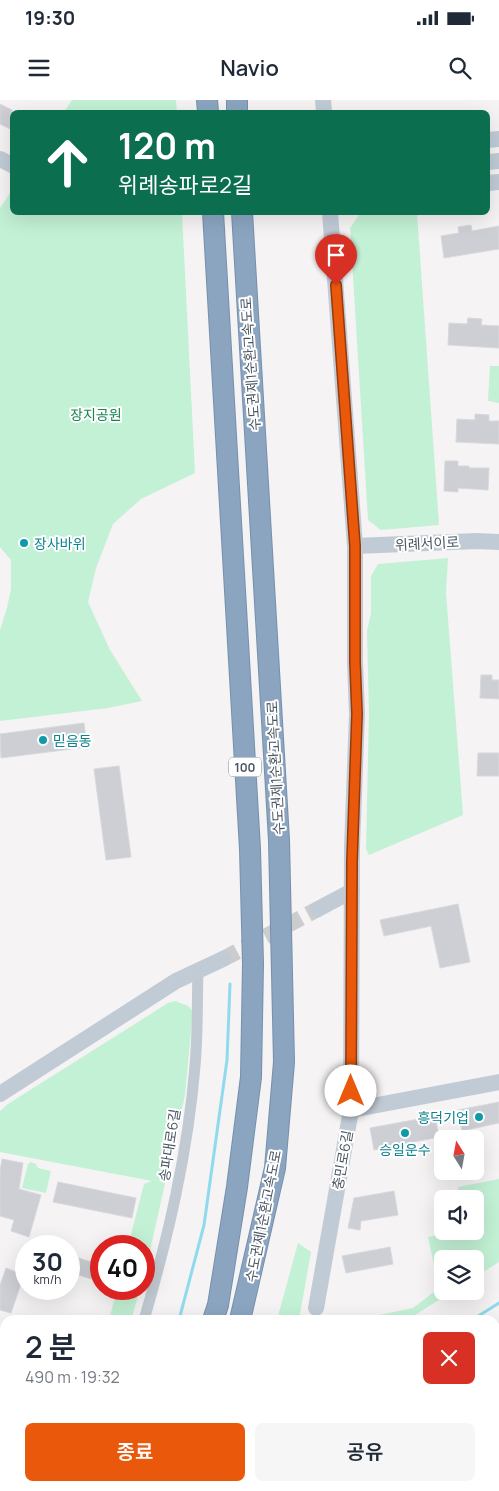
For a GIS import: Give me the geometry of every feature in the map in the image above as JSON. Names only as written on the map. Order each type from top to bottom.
[{"type":"highway","name":"수도권제1순환고속도로","points":[[213,215],[250,850],[253,964],[251,1077],[236,1197],[218,1305],[215,1315]]},
{"type":"highway","name":"수도권제1순환고속도로","points":[[241,1315],[275,1168],[284,1062],[280,840],[242,215]]},
{"type":"street","name":"충민로6길","points":[[316,1308],[351,1110],[352,891],[357,714],[355,546],[330,215]]},
{"type":"street","name":"위례서이로","points":[[355,546],[477,541],[499,542]]},
{"type":"street","points":[[318,909],[352,891]]},
{"type":"street","points":[[0,1094],[176,981],[223,960]]},
{"type":"street","name":"송파대로6길","points":[[145,1315],[168,1236],[184,1155],[195,1065],[198,970]]},
{"type":"street","points":[[351,1110],[499,1082]]},
{"type":"green space","points":[[72,100],[176,100],[177,110],[65,110]]},
{"type":"green space","name":"장지공원","points":[[10,193],[10,215],[182,215],[195,473],[141,499],[113,524],[96,568],[88,602],[110,650],[142,701],[108,708],[0,721],[0,630],[11,589],[11,560],[0,547],[0,208]]},
{"type":"green space","points":[[359,215],[417,215],[439,525],[381,530],[368,520],[350,228]]},
{"type":"green space","points":[[490,366],[499,366],[499,403],[488,401]]},
{"type":"green space","points":[[448,558],[446,593],[463,815],[369,855],[366,849],[369,713],[367,631],[371,613],[371,576],[378,564]]},
{"type":"green space","points":[[175,1001],[188,1006],[193,1011],[185,1095],[153,1235],[131,1235],[144,1184],[152,1181],[0,1152],[0,1111],[8,1104],[168,1003]]},
{"type":"green space","points":[[31,1162],[36,1164],[38,1168],[51,1171],[46,1193],[22,1188],[28,1164]]},
{"type":"green space","points":[[499,1179],[499,1262],[484,1271],[484,1250],[434,1250],[434,1265],[428,1237],[434,1236],[434,1240],[484,1240],[484,1190],[458,1190],[458,1187]]},
{"type":"green space","points":[[298,1243],[311,1252],[300,1315],[278,1315]]},
{"type":"green space","points":[[434,1292],[434,1300],[439,1300],[415,1315],[379,1315],[413,1308]]},
{"type":"green space","points":[[114,1300],[137,1300],[132,1315],[110,1315]]},
{"type":"building","points":[[0,104],[12,110],[10,110],[10,129],[0,124]]},
{"type":"building","points":[[471,225],[472,231],[499,226],[499,249],[444,258],[441,236],[459,233],[458,227]]},
{"type":"building","points":[[468,318],[482,319],[481,325],[499,326],[499,348],[448,345],[449,323],[467,324]]},
{"type":"building","points":[[475,414],[489,415],[489,421],[499,421],[499,444],[456,442],[457,419],[475,420]]},
{"type":"building","points":[[445,461],[458,461],[458,466],[469,466],[469,468],[489,468],[488,490],[458,488],[458,492],[444,491]]},
{"type":"building","points":[[481,675],[492,675],[492,680],[499,680],[499,699],[480,698]]},
{"type":"building","name":"믿음동","points":[[84,723],[87,747],[1,758],[0,734]]},
{"type":"building","points":[[478,753],[499,753],[499,776],[477,776]]},
{"type":"building","points":[[119,766],[131,857],[106,860],[94,769]]},
{"type":"building","points":[[458,904],[470,962],[440,968],[431,926],[384,936],[380,920]]},
{"type":"building","name":"흥덕기업","points":[[499,1102],[499,1123],[462,1130],[458,1110]]},
{"type":"building","name":"승일운수","points":[[435,1116],[438,1130],[434,1130],[434,1138],[374,1150],[370,1128]]},
{"type":"building","points":[[2,1159],[23,1163],[19,1189],[41,1195],[30,1235],[11,1231],[14,1220],[0,1216],[0,1171]]},
{"type":"building","points":[[58,1182],[136,1198],[132,1218],[53,1202]]},
{"type":"building","points":[[394,1191],[398,1215],[361,1221],[360,1230],[348,1228],[354,1198]]},
{"type":"building","points":[[390,1247],[393,1264],[346,1273],[342,1256]]},
{"type":"building","points":[[80,1258],[90,1262],[90,1279],[80,1275]]},
{"type":"building","points":[[6,1268],[15,1272],[15,1300],[11,1313],[0,1310],[0,1285]]},
{"type":"waterway","points":[[180,1315],[204,1225],[227,1060],[230,984]]},
{"type":"waterway","points":[[480,1315],[499,1303]]},
{"type":"tunnel","points":[[223,959],[318,909]]},
{"type":"place","name":"장사바위","points":[[24,543]]},
{"type":"place","name":"믿음동","points":[[43,740]]},
{"type":"place","name":"흥덕기업","points":[[479,1117]]},
{"type":"place","name":"승일운수","points":[[405,1133]]},
{"type":"route","points":[[336,285],[355,546],[357,714],[352,862],[351,1091]]}]
